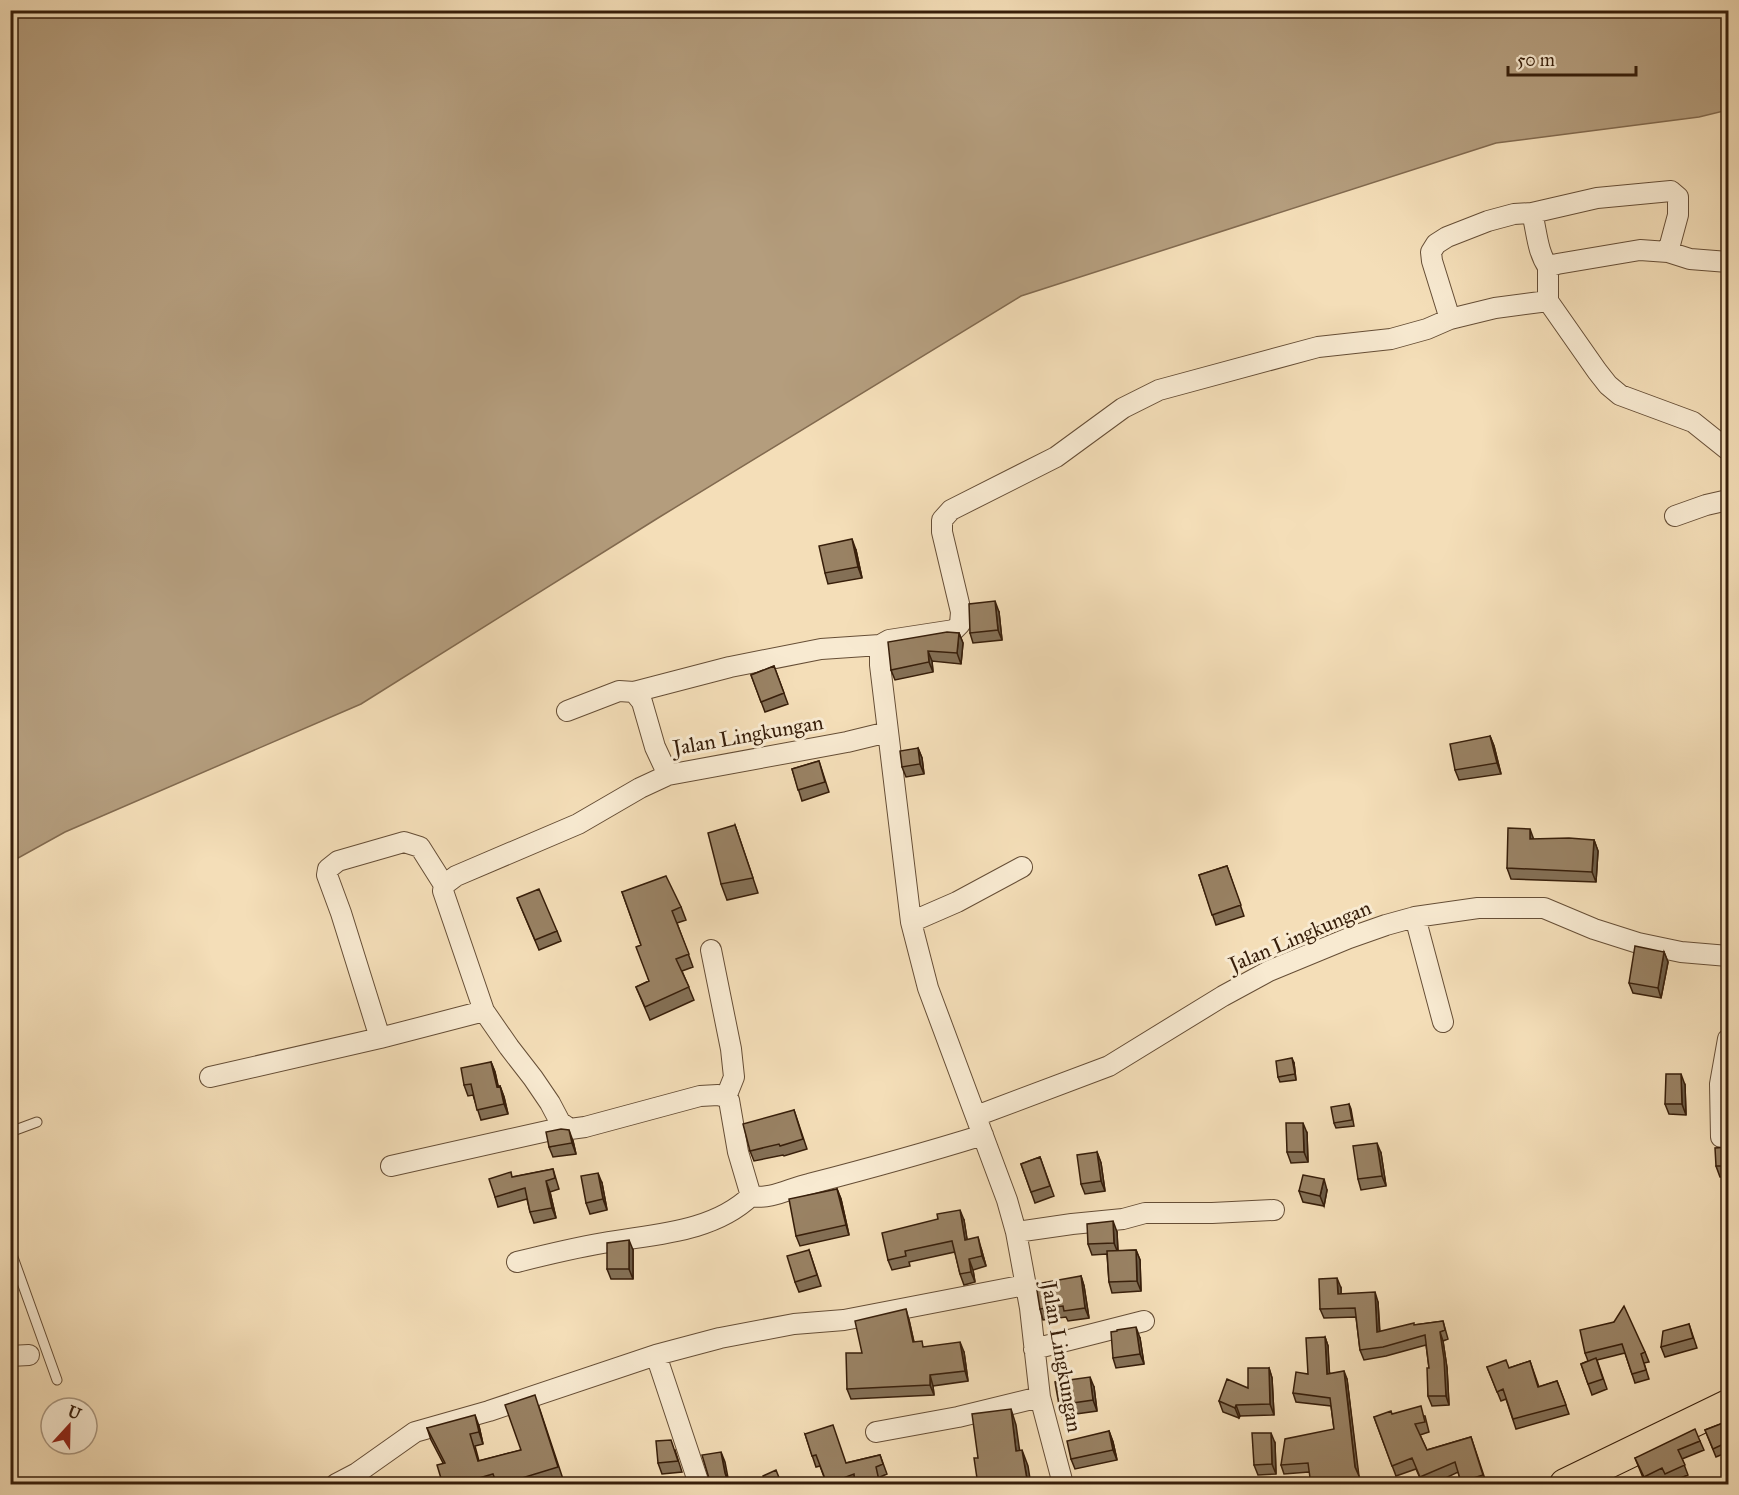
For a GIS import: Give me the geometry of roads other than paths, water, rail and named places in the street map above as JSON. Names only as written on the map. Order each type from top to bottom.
[{"type":"main road","points":[[1565,1485],[1607,1475],[1728,1405]]},
{"type":"street","points":[[1450,319],[1431,252],[1436,244],[1447,237],[1488,221],[1597,198],[1671,191],[1678,197],[1678,215],[1668,252]]},
{"type":"street","points":[[1532,213],[1540,253],[1548,267],[1548,301],[1608,385],[1620,395],[1693,422],[1728,450]]},
{"type":"street","points":[[1548,267],[1640,250],[1668,252],[1690,259],[1728,262]]},
{"type":"street","points":[[567,711],[618,691],[634,692],[730,667],[821,648],[880,645],[885,641],[898,638],[954,630],[960,624],[962,612],[942,532],[942,520],[951,510],[1056,457],[1123,408],[1159,390],[1318,347],[1391,339],[1427,329],[1450,319],[1495,308],[1548,301]]},
{"type":"street","points":[[1675,516],[1728,500]]},
{"type":"street","name":"Jalan Lingkungan","points":[[880,645],[880,665],[911,922],[928,988],[951,1056],[976,1116],[1007,1200],[1016,1232],[1040,1397],[1063,1485]]},
{"type":"street","name":"Jalan Lingkungan","points":[[634,692],[642,702],[655,747],[668,776],[888,732]]},
{"type":"street","points":[[444,885],[456,876],[578,824],[640,788],[668,776]]},
{"type":"street","points":[[380,1038],[355,954],[327,874],[328,869],[338,861],[404,842],[420,847],[444,885],[443,891],[484,1011],[508,1047],[533,1078],[560,1122],[565,1127],[575,1130],[700,1096],[726,1097],[729,1100],[738,1152],[751,1196]]},
{"type":"street","points":[[911,922],[957,902],[1022,867]]},
{"type":"street","name":"Jalan Lingkungan","points":[[976,1116],[1109,1066],[1223,996],[1269,971],[1358,935],[1415,917],[1478,908],[1544,908],[1594,929],[1638,943],[1681,952],[1728,956]]},
{"type":"street","points":[[1415,917],[1443,1022]]},
{"type":"street","points":[[711,951],[731,1049],[734,1077],[726,1097]]},
{"type":"street","points":[[210,1077],[380,1038],[484,1011]]},
{"type":"street","points":[[1721,1137],[1720,1084],[1728,1039]]},
{"type":"street","points":[[391,1166],[565,1127]]},
{"type":"street","points":[[517,1262],[601,1243],[682,1229],[719,1217],[742,1205],[751,1196],[767,1197],[907,1159],[982,1135]]},
{"type":"street","points":[[1016,1232],[1123,1219],[1145,1213],[1274,1210]]},
{"type":"street","points":[[336,1485],[415,1432],[489,1411],[656,1355],[720,1338],[794,1324],[844,1320],[1025,1285]]},
{"type":"street","points":[[1034,1349],[1144,1320]]},
{"type":"street","points":[[656,1355],[699,1485]]},
{"type":"street","points":[[876,1432],[958,1418],[1040,1397]]},
{"type":"lane","points":[[10,1132],[37,1122]]},
{"type":"lane","points":[[10,1250],[57,1380]]}]
